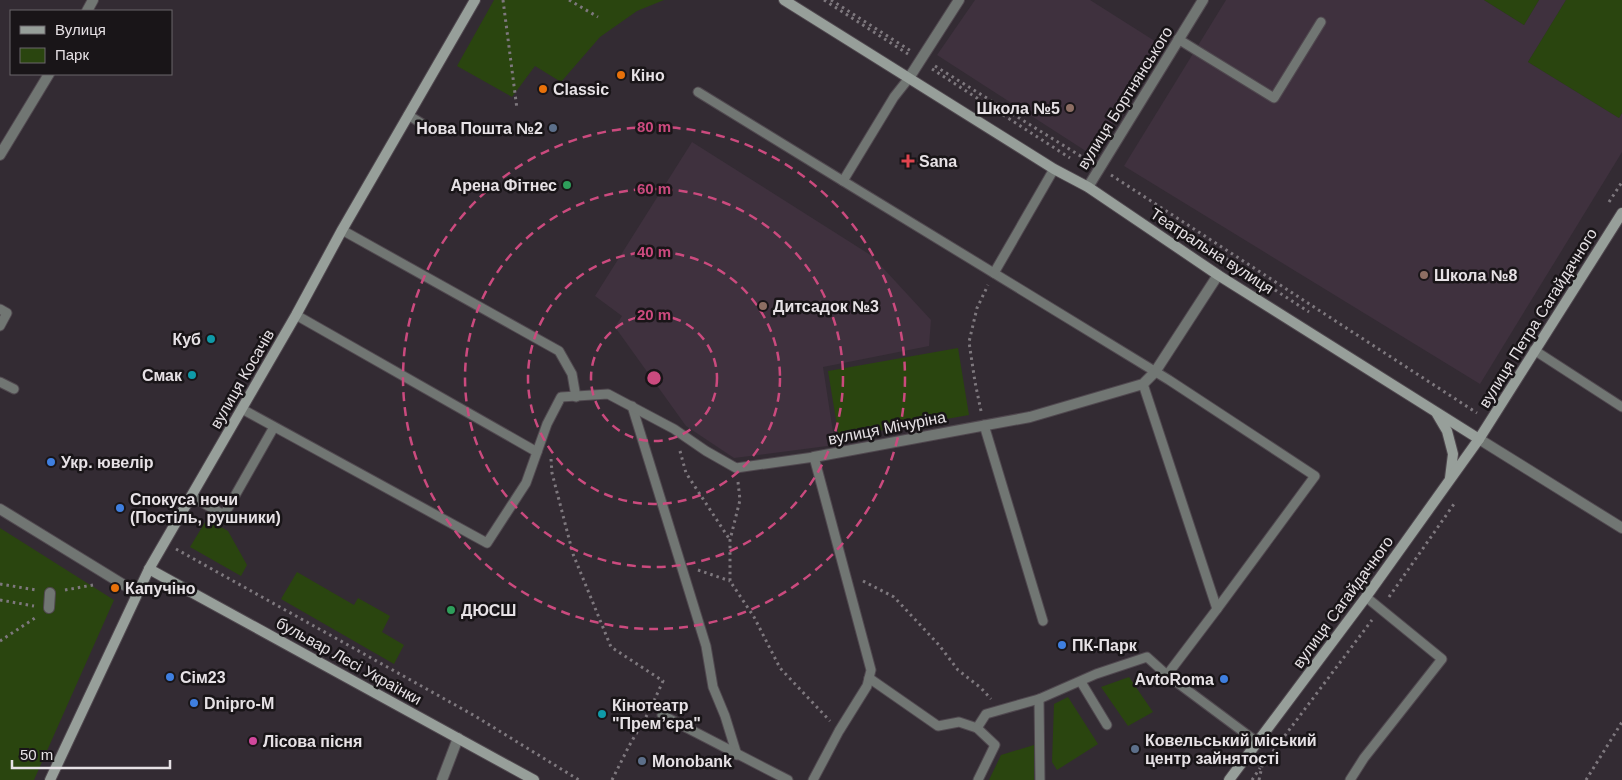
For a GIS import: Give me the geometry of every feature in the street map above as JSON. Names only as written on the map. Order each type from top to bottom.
[{"type":"street","name":"вулиця Косачів","points":[[50,780],[149,569],[475,0]]},
{"type":"street","name":"Театральна вулиця","points":[[784,0],[1054,169],[1088,187],[1218,275],[1622,528]]},
{"type":"street","points":[[909,78],[960,0]]},
{"type":"street","name":"вулиця Бортнянського","points":[[1088,187],[1203,0]]},
{"type":"street","points":[[0,155],[48,75]]},
{"type":"street","name":"вулиця Петра Сагайдачного","points":[[1479,439],[1622,212]]},
{"type":"street","name":"вулиця Мічуріна","points":[[814,457],[1030,417],[1143,384],[1155,372],[1218,275]]},
{"type":"street","points":[[1437,413],[1447,431],[1453,454],[1450,480]]},
{"type":"street","name":"вулиця Сагайдачного","points":[[1229,780],[1366,597],[1479,439]]},
{"type":"street","points":[[0,509],[137,594]]},
{"type":"street","name":"бульвар Лесі Українки","points":[[149,569],[534,780]]},
{"type":"street","points":[[49,608],[50,593]]},
{"type":"street","points":[[442,780],[458,738]]},
{"type":"lane","points":[[1178,39],[1274,98],[1321,22]]},
{"type":"lane","points":[[843,181],[894,97],[909,78]]},
{"type":"lane","points":[[698,92],[1155,372],[1315,476],[1167,675]]},
{"type":"lane","points":[[408,115],[434,131]]},
{"type":"lane","points":[[994,273],[1054,169]]},
{"type":"lane","points":[[342,230],[559,351],[572,374],[576,397]]},
{"type":"lane","points":[[0,309],[7,313],[0,326]]},
{"type":"lane","points":[[296,315],[537,452]]},
{"type":"lane","points":[[1534,350],[1622,407]]},
{"type":"lane","points":[[0,382],[14,389]]},
{"type":"lane","points":[[1143,384],[1217,609]]},
{"type":"lane","points":[[242,409],[486,543],[526,483],[547,424],[561,398],[608,394],[674,429],[736,468],[814,457]]},
{"type":"lane","points":[[632,406],[706,646],[713,687],[725,716],[737,755]]},
{"type":"lane","points":[[984,425],[1043,621]]},
{"type":"lane","points":[[191,496],[224,515],[274,427]]},
{"type":"lane","name":"вулиця Мічуріна","points":[[813,780],[839,730],[867,686],[872,670],[814,457]]},
{"type":"lane","points":[[1350,780],[1364,758],[1442,659],[1366,597]]},
{"type":"lane","points":[[977,728],[986,714],[1039,700],[1096,674],[1147,657],[1167,675],[1257,742]]},
{"type":"lane","points":[[869,678],[938,726],[959,722],[977,728],[995,745],[978,780]]},
{"type":"lane","points":[[1081,682],[1107,725]]},
{"type":"lane","points":[[1039,700],[1040,780]]},
{"type":"lane","points":[[662,715],[788,780]]},
{"type":"path","points":[[504,0],[517,110]]},
{"type":"path","points":[[569,0],[598,17]]},
{"type":"path","points":[[831,0],[1099,168],[1490,422]]},
{"type":"path","points":[[1606,207],[1622,182]]},
{"type":"path","points":[[984,425],[969,342],[977,308],[994,273]]},
{"type":"path","points":[[1465,431],[1483,406]]},
{"type":"path","points":[[674,429],[686,473],[730,540]]},
{"type":"path","points":[[550,454],[552,473],[573,554],[611,647],[663,681],[651,709],[628,746],[612,780]]},
{"type":"path","points":[[736,468],[740,500],[730,540],[730,581],[754,618],[780,668],[839,730]]},
{"type":"path","points":[[164,542],[474,716],[579,780]]},
{"type":"path","points":[[1331,614],[1377,551]]},
{"type":"path","points":[[681,565],[730,581]]},
{"type":"path","points":[[846,573],[894,597],[939,645],[958,670],[981,688],[1002,710]]},
{"type":"path","points":[[0,600],[49,608]]},
{"type":"path","points":[[0,641],[49,608]]},
{"type":"path","points":[[1586,780],[1622,722]]},
{"type":"path","points":[[1252,780],[1262,766]]},
{"type":"shaded area","name":"Школа №5","points":[[975,0],[1090,0],[1161,45],[1092,155],[937,55]]},
{"type":"shaded area","name":"Школа №8","points":[[1226,0],[1484,0],[1524,25],[1539,0],[1566,0],[1528,62],[1619,118],[1622,113],[1622,152],[1480,384],[1124,166]]},
{"type":"shaded area","name":"Дитсадок №3","points":[[692,142],[872,256],[931,320],[929,346],[823,367],[835,445],[734,458],[686,426],[615,327],[622,316],[595,296]]},
{"type":"green space","points":[[494,0],[664,0],[637,11],[600,37],[561,82],[535,66],[512,97],[457,66]]},
{"type":"green space","points":[[1484,0],[1539,0],[1524,25]]},
{"type":"green space","points":[[1566,0],[1622,0],[1622,113],[1619,118],[1528,62]]},
{"type":"green space","points":[[958,348],[969,415],[839,438],[828,371]]},
{"type":"green space","points":[[207,519],[228,531],[247,565],[241,576],[190,547]]},
{"type":"green space","points":[[0,528],[114,600],[34,780],[0,780]]},
{"type":"green space","points":[[297,572],[354,605],[358,598],[390,616],[382,632],[404,645],[394,664],[281,599]]},
{"type":"green space","points":[[1129,677],[1153,712],[1128,726],[1101,687]]},
{"type":"green space","points":[[1068,697],[1098,744],[1057,770],[1052,762],[1054,704]]},
{"type":"green space","points":[[1034,745],[1034,780],[989,780],[1001,755]]},
{"type":"place","name":"Кіно","points":[[621,75]]},
{"type":"place","name":"Classic","points":[[543,89]]},
{"type":"place","name":"Школа №5","points":[[1070,108]]},
{"type":"place","name":"Нова Пошта №2","points":[[553,128]]},
{"type":"place","name":"Sana","points":[[908,161]]},
{"type":"place","name":"Арена Фітнес","points":[[567,185]]},
{"type":"place","name":"Школа №8","points":[[1424,275]]},
{"type":"place","name":"Дитсадок №3","points":[[763,306]]},
{"type":"place","name":"Куб","points":[[211,339]]},
{"type":"place","name":"Смак","points":[[192,375]]},
{"type":"place","name":"Укр. ювелір","points":[[51,462]]},
{"type":"place","name":"Спокуса ночи (Постіль, рушники)","points":[[120,508]]},
{"type":"place","name":"Капучіно","points":[[115,588]]},
{"type":"place","name":"ДЮСШ","points":[[451,610]]},
{"type":"place","name":"ПК-Парк","points":[[1062,645]]},
{"type":"place","name":"Сім23","points":[[170,677]]},
{"type":"place","name":"AvtoRoma","points":[[1224,679]]},
{"type":"place","name":"Dnipro-M","points":[[194,703]]},
{"type":"place","name":"Кінотеатр \"Прем’єра\"","points":[[602,714]]},
{"type":"place","name":"Лісова пісня","points":[[253,741]]},
{"type":"place","name":"Ковельський міський центр зайнятості","points":[[1135,749]]},
{"type":"place","name":"Monobank","points":[[642,761]]}]
